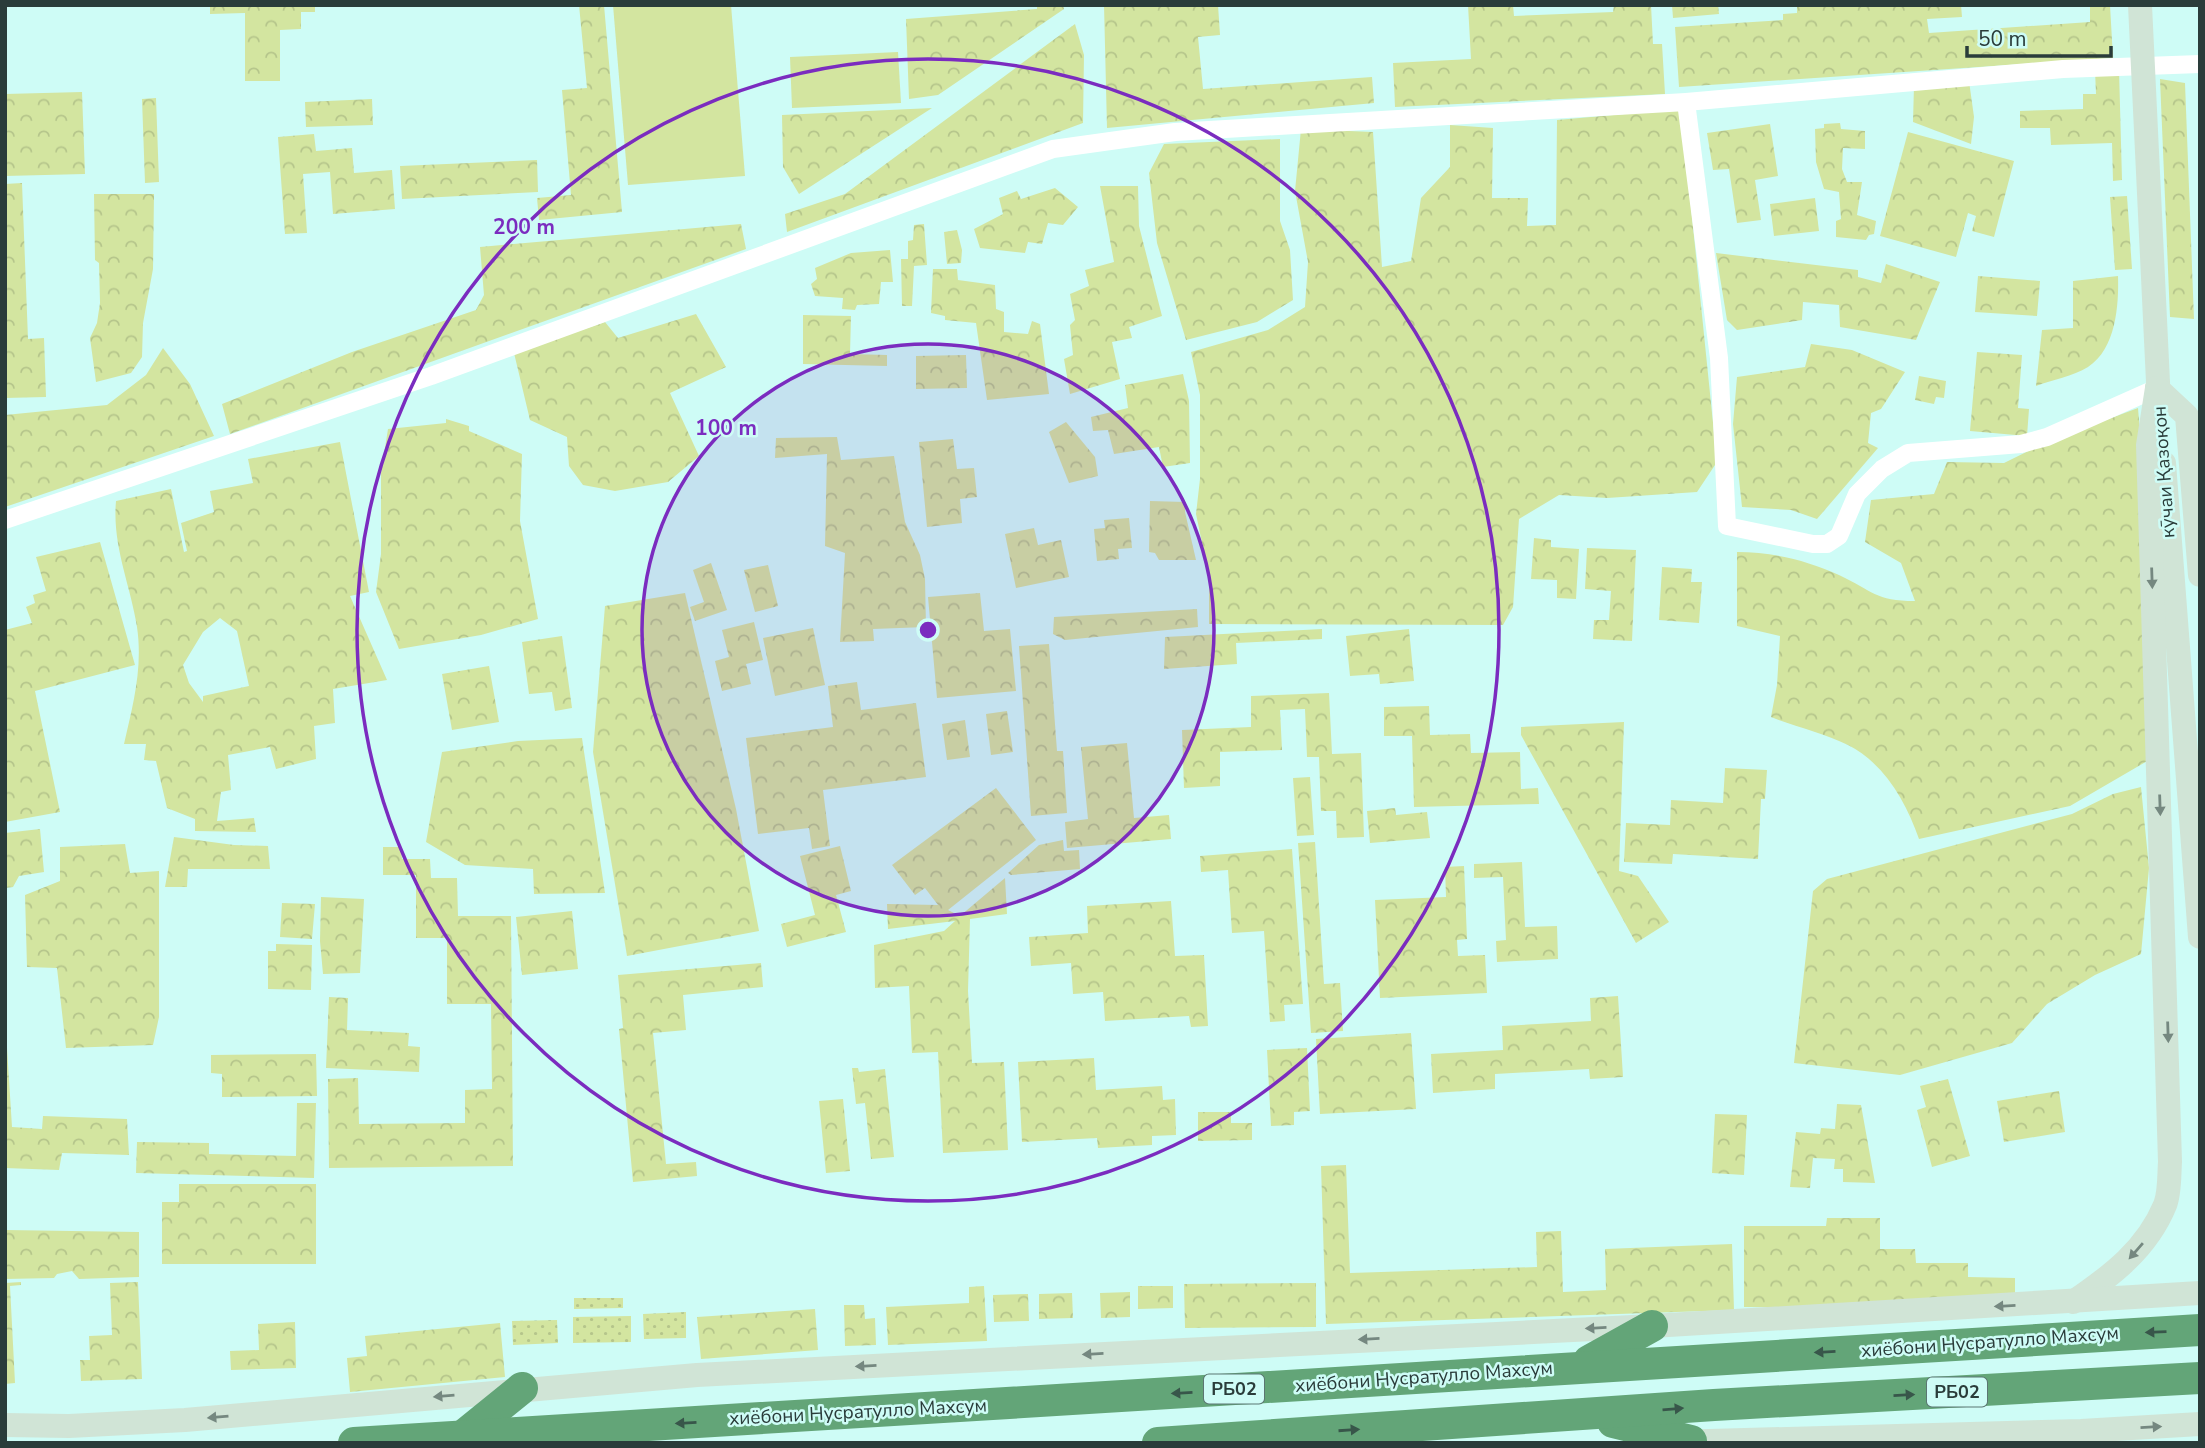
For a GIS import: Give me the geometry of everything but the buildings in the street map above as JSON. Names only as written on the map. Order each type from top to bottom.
[{"type":"highway","points":[[1581,1366],[1652,1326]]},
{"type":"highway","name":"хиёбони Нусратулло Махсум","points":[[354,1443],[2200,1330]]},
{"type":"highway","points":[[1476,1375],[1480,1420]]},
{"type":"highway","name":"РБ02","points":[[1158,1443],[1480,1420],[2200,1378]]},
{"type":"highway","points":[[463,1436],[522,1388]]},
{"type":"highway","points":[[1588,1415],[1691,1442]]},
{"type":"street","name":"кӯчаи Қазоқон","points":[[2140,5],[2157,388],[2200,937]]},
{"type":"street","points":[[5,520],[431,376],[1053,149],[1175,132],[1686,102],[2063,69],[2200,64]]},
{"type":"street","points":[[1686,102],[1719,358],[1727,526],[1813,544],[1828,544],[1839,536],[1857,494],[1882,469],[1908,453],[2034,440],[2157,388]]},
{"type":"street","points":[[2157,388],[2187,416],[2200,575]]},
{"type":"street","points":[[2073,1302],[2113,1275],[2141,1247],[2166,1203],[2170,1162],[2148,445],[2157,388]]},
{"type":"street","points":[[5,1426],[69,1426],[185,1420],[522,1388],[697,1375],[1652,1326],[2200,1293]]},
{"type":"street","points":[[1651,1443],[2081,1431],[2200,1424]]},
{"type":"street","points":[[2081,1431],[2119,1436],[2127,1443]]},
{"type":"green space","points":[[210,5],[315,5],[315,12],[301,12],[301,29],[280,30],[280,81],[245,81],[245,13],[210,14]]},
{"type":"green space","points":[[579,5],[604,5],[622,212],[539,220],[537,198],[571,195],[562,90],[587,88]]},
{"type":"green space","points":[[613,5],[731,5],[745,176],[628,185]]},
{"type":"green space","points":[[1037,5],[1063,5],[1064,9],[938,95],[909,99],[906,19],[1037,9]]},
{"type":"green space","points":[[1104,5],[1218,5],[1220,35],[1198,37],[1203,89],[1372,77],[1374,103],[1107,128]]},
{"type":"green space","points":[[1468,5],[1513,5],[1514,16],[1613,12],[1614,5],[1651,5],[1653,44],[1662,44],[1665,94],[1395,107],[1393,63],[1471,59]]},
{"type":"green space","points":[[1672,5],[1718,5],[1719,14],[1673,18]]},
{"type":"green space","points":[[1797,5],[1961,5],[1962,17],[1927,19],[1929,33],[2090,22],[2090,5],[2110,5],[2113,58],[1679,87],[1675,27],[1783,20],[1783,14],[1797,13]]},
{"type":"green space","points":[[1075,24],[1084,55],[1083,123],[787,232],[785,214],[845,194]]},
{"type":"green space","points":[[898,52],[901,103],[792,108],[790,57]]},
{"type":"green space","points":[[2119,69],[2122,180],[2113,181],[2112,143],[2051,145],[2050,128],[2020,128],[2020,111],[2083,109],[2083,94],[2096,94],[2095,70]]},
{"type":"green space","points":[[2160,79],[2185,83],[2194,319],[2170,317]]},
{"type":"green space","points":[[1969,81],[1974,117],[1971,144],[1913,122],[1914,85]]},
{"type":"green space","points":[[82,92],[85,174],[5,176],[5,94]]},
{"type":"green space","points":[[156,98],[159,182],[145,183],[142,99]]},
{"type":"green space","points":[[372,99],[373,125],[306,127],[305,102]]},
{"type":"green space","points":[[932,108],[799,194],[783,167],[782,115]]},
{"type":"green space","points":[[1681,109],[1717,462],[1697,492],[1607,498],[1559,495],[1519,519],[1513,607],[1503,625],[1209,624],[1209,576],[1196,514],[1200,479],[1200,395],[1191,352],[1268,330],[1305,307],[1308,262],[1295,191],[1301,129],[1373,132],[1382,267],[1411,261],[1421,198],[1450,167],[1450,125],[1493,128],[1492,198],[1528,198],[1527,226],[1556,225],[1557,120]]},
{"type":"green space","points":[[1840,123],[1841,129],[1865,131],[1865,149],[1843,148],[1842,169],[1847,182],[1862,182],[1857,215],[1876,221],[1874,234],[1869,235],[1866,240],[1836,237],[1836,221],[1841,219],[1839,192],[1824,189],[1816,162],[1815,129],[1824,128],[1824,124]]},
{"type":"green space","points":[[1770,124],[1778,176],[1755,180],[1761,220],[1737,223],[1729,169],[1713,170],[1707,133]]},
{"type":"green space","points":[[1908,132],[2014,161],[1994,237],[1972,231],[1976,216],[1968,213],[1956,257],[1880,236]]},
{"type":"green space","points":[[314,134],[316,151],[352,148],[354,173],[392,170],[395,209],[333,214],[330,172],[303,174],[307,233],[285,234],[278,137]]},
{"type":"green space","points":[[1280,139],[1280,221],[1290,250],[1293,300],[1257,322],[1186,340],[1157,243],[1149,173],[1164,144]]},
{"type":"green space","points":[[537,160],[538,192],[402,199],[400,166]]},
{"type":"green space","points":[[22,183],[28,339],[44,338],[46,397],[5,398],[5,184]]},
{"type":"green space","points":[[1100,186],[1138,186],[1139,226],[1162,316],[1129,327],[1132,338],[1112,342],[1120,379],[1070,394],[1064,359],[1073,355],[1070,325],[1075,320],[1070,294],[1089,286],[1085,270],[1114,262]]},
{"type":"green space","points":[[1055,188],[1078,207],[1063,225],[1048,223],[1042,244],[1028,242],[1025,253],[980,248],[974,229],[1003,214],[999,198],[1017,191],[1021,199]]},
{"type":"green space","points":[[94,194],[154,194],[153,269],[143,323],[142,357],[131,373],[96,382],[90,338],[97,323],[100,303],[99,263],[95,260]]},
{"type":"green space","points":[[2127,196],[2132,269],[2115,270],[2110,197]]},
{"type":"green space","points":[[1815,198],[1819,231],[1774,236],[1770,204]]},
{"type":"green space","points":[[741,224],[746,249],[230,434],[222,404],[352,352],[476,310],[484,295],[480,247]]},
{"type":"green space","points":[[924,224],[927,265],[914,266],[912,306],[902,306],[901,259],[908,259],[908,241],[913,240],[914,225]]},
{"type":"green space","points":[[957,230],[962,250],[961,263],[947,264],[944,232]]},
{"type":"green space","points":[[890,250],[893,282],[881,282],[879,304],[857,305],[855,310],[842,309],[843,298],[815,296],[811,284],[817,279],[815,268],[851,253]]},
{"type":"green space","points":[[1716,253],[1858,270],[1858,277],[1881,283],[1886,264],[1940,282],[1916,340],[1840,327],[1839,305],[1803,302],[1802,320],[1737,330],[1727,320]]},
{"type":"green space","points":[[933,269],[957,269],[958,280],[995,285],[996,309],[1004,312],[1004,332],[1028,334],[1032,321],[1040,324],[1049,394],[987,400],[976,323],[945,320],[945,316],[931,313]]},
{"type":"green space","points":[[1978,276],[2040,281],[2037,316],[1975,312]]},
{"type":"green space","points":[[2118,276],[2114,326],[2105,349],[2088,367],[2036,386],[2042,330],[2073,328],[2073,281]]},
{"type":"green space","points":[[696,314],[726,367],[670,393],[699,456],[668,482],[615,491],[583,485],[569,466],[567,437],[530,420],[514,353],[605,322],[618,338]]},
{"type":"green space","points":[[803,315],[851,316],[850,354],[887,355],[887,366],[803,364]]},
{"type":"green space","points":[[1811,344],[1852,350],[1905,372],[1881,409],[1871,413],[1868,443],[1878,448],[1817,519],[1791,510],[1742,507],[1733,424],[1737,377],[1805,367]]},
{"type":"green space","points":[[163,348],[190,384],[214,436],[5,507],[5,415],[107,405],[146,375]]},
{"type":"green space","points":[[1977,352],[2022,355],[2018,408],[2029,409],[2027,436],[1970,431]]},
{"type":"green space","points":[[966,355],[967,388],[916,389],[916,356]]},
{"type":"green space","points":[[1183,374],[1189,401],[1190,463],[1163,467],[1159,447],[1114,454],[1108,430],[1093,431],[1091,417],[1128,408],[1125,385]]},
{"type":"green space","points":[[1919,376],[1946,381],[1944,398],[1936,397],[1934,404],[1915,400]]},
{"type":"green space","points":[[2138,408],[2156,633],[2161,753],[2070,806],[1919,839],[1901,798],[1873,762],[1839,741],[1771,717],[1777,685],[1780,636],[1737,626],[1737,552],[1763,553],[1801,561],[1839,575],[1882,597],[1915,601],[1901,563],[1865,542],[1871,500],[1934,494],[1947,462],[2004,463],[2047,442]]},
{"type":"green space","points":[[446,419],[469,426],[469,431],[522,454],[520,521],[538,619],[481,635],[399,649],[376,592],[381,554],[381,473],[388,429],[446,423]]},
{"type":"green space","points":[[1066,422],[1095,457],[1098,476],[1069,483],[1049,432]]},
{"type":"green space","points":[[837,437],[841,460],[894,456],[905,522],[920,555],[925,579],[926,627],[873,629],[874,641],[840,642],[845,553],[825,546],[827,454],[775,458],[776,438]]},
{"type":"green space","points":[[953,439],[957,469],[974,468],[977,497],[960,499],[962,523],[927,527],[919,442]]},
{"type":"green space","points":[[340,442],[369,592],[350,596],[387,680],[333,689],[335,723],[314,726],[316,759],[276,769],[270,747],[228,755],[231,790],[221,792],[217,821],[254,818],[256,832],[195,831],[195,819],[167,808],[156,761],[144,760],[146,744],[124,744],[136,686],[139,642],[119,549],[116,501],[171,489],[184,552],[187,551],[181,523],[214,512],[210,491],[253,483],[248,459]],"holes":[[[220,618],[237,631],[249,686],[203,696],[203,702],[189,683],[183,665],[203,632]]]},
{"type":"green space","points":[[1150,501],[1185,502],[1196,560],[1159,560],[1155,553],[1149,552]]},
{"type":"green space","points":[[1129,518],[1132,548],[1118,549],[1119,559],[1097,561],[1094,529],[1105,528],[1104,520]]},
{"type":"green space","points":[[1034,528],[1038,545],[1061,540],[1069,577],[1016,588],[1005,534]]},
{"type":"green space","points":[[1534,538],[1551,540],[1551,547],[1579,549],[1576,599],[1557,598],[1557,580],[1531,579]]},
{"type":"green space","points":[[100,542],[135,665],[35,691],[60,812],[5,822],[5,630],[32,623],[26,607],[35,603],[33,595],[46,591],[36,557]]},
{"type":"green space","points":[[1587,548],[1636,550],[1632,641],[1593,639],[1594,620],[1609,620],[1611,591],[1585,589]]},
{"type":"green space","points":[[711,563],[727,610],[695,621],[690,607],[704,602],[693,570]]},
{"type":"green space","points":[[768,565],[778,606],[755,612],[744,570]]},
{"type":"green space","points":[[1662,567],[1692,569],[1691,582],[1702,582],[1699,623],[1659,620]]},
{"type":"green space","points":[[685,593],[736,809],[759,931],[627,956],[593,752],[605,606]]},
{"type":"green space","points":[[980,593],[984,631],[1010,629],[1016,691],[937,698],[928,597]]},
{"type":"green space","points":[[1197,609],[1198,627],[1065,640],[1053,634],[1054,617]]},
{"type":"green space","points":[[754,622],[763,660],[746,664],[751,684],[722,691],[715,661],[729,657],[722,630]]},
{"type":"green space","points":[[813,628],[825,685],[775,696],[763,638]]},
{"type":"green space","points":[[1322,629],[1322,639],[1236,643],[1237,664],[1164,669],[1165,637]]},
{"type":"green space","points":[[1409,629],[1414,681],[1380,684],[1379,674],[1350,676],[1346,636]]},
{"type":"green space","points":[[562,636],[572,708],[555,711],[552,692],[529,694],[522,642]]},
{"type":"green space","points":[[1049,644],[1057,751],[1063,751],[1067,813],[1031,816],[1019,646]]},
{"type":"green space","points":[[489,666],[499,722],[452,730],[442,674]]},
{"type":"green space","points":[[857,682],[861,710],[916,703],[926,777],[823,790],[830,846],[812,849],[809,828],[758,834],[746,738],[833,727],[828,686]]},
{"type":"green space","points":[[1329,693],[1332,754],[1361,753],[1364,837],[1337,838],[1336,811],[1321,811],[1319,757],[1307,757],[1305,709],[1280,710],[1282,750],[1220,752],[1220,786],[1184,788],[1182,730],[1251,727],[1251,696]]},
{"type":"green space","points":[[1429,706],[1430,735],[1470,734],[1471,753],[1520,752],[1521,789],[1538,788],[1539,804],[1414,807],[1412,736],[1384,736],[1384,707]]},
{"type":"green space","points":[[1007,711],[1013,752],[991,755],[986,714]]},
{"type":"green space","points":[[965,720],[970,757],[947,760],[942,724]]},
{"type":"green space","points":[[1624,722],[1619,871],[1638,876],[1669,922],[1636,943],[1521,735],[1521,727]]},
{"type":"green space","points":[[582,738],[605,893],[534,894],[533,869],[465,865],[426,842],[442,752],[518,741]]},
{"type":"green space","points":[[1127,743],[1134,818],[1169,815],[1171,839],[1067,848],[1065,822],[1088,819],[1081,747]]},
{"type":"green space","points":[[1725,768],[1767,770],[1765,799],[1761,799],[1758,859],[1673,854],[1672,864],[1624,862],[1626,823],[1670,825],[1671,800],[1723,803]]},
{"type":"green space","points":[[1310,777],[1314,835],[1297,836],[1293,778]]},
{"type":"green space","points":[[2141,787],[2149,868],[2141,954],[2095,975],[2047,1004],[2012,1043],[1900,1075],[1794,1063],[1813,891],[1827,879],[2072,814],[2113,794]]},
{"type":"green space","points":[[996,788],[1036,840],[948,910],[960,916],[1005,878],[1007,914],[970,919],[968,991],[972,1063],[1004,1062],[1008,1150],[943,1153],[938,1052],[912,1053],[909,986],[875,988],[874,945],[944,931],[955,921],[888,929],[887,904],[938,905],[925,888],[915,895],[892,865]]},
{"type":"green space","points":[[1395,808],[1396,815],[1427,812],[1430,838],[1370,843],[1367,811]]},
{"type":"green space","points":[[40,829],[44,872],[19,876],[13,887],[5,888],[5,833]]},
{"type":"green space","points":[[174,837],[234,845],[268,846],[270,869],[188,869],[187,887],[165,887]]},
{"type":"green space","points":[[1063,840],[1064,851],[1079,850],[1080,869],[1011,875],[1008,873],[1039,845]]},
{"type":"green space","points":[[1315,842],[1324,984],[1340,983],[1343,1031],[1311,1033],[1298,843]]},
{"type":"green space","points":[[125,844],[130,873],[159,871],[159,1017],[153,1045],[66,1048],[57,968],[27,967],[25,895],[60,881],[60,847]]},
{"type":"green space","points":[[840,846],[851,891],[836,895],[846,932],[787,947],[781,924],[815,915],[800,856]]},
{"type":"green space","points":[[383,847],[401,847],[402,859],[430,859],[431,878],[457,878],[458,916],[511,916],[513,1166],[329,1168],[328,1079],[358,1078],[359,1124],[465,1123],[465,1090],[492,1089],[491,1004],[447,1004],[447,938],[416,938],[416,875],[383,875]]},
{"type":"green space","points":[[1292,849],[1303,1004],[1284,1005],[1285,1021],[1270,1022],[1264,931],[1232,933],[1228,870],[1201,872],[1200,856]]},
{"type":"green space","points":[[1522,862],[1525,927],[1557,926],[1558,959],[1497,962],[1496,941],[1506,940],[1503,877],[1474,878],[1474,864]]},
{"type":"green space","points":[[1464,866],[1467,939],[1457,940],[1458,956],[1485,955],[1487,993],[1380,998],[1375,900],[1446,897],[1445,867]]},
{"type":"green space","points":[[321,897],[364,899],[360,973],[323,974],[320,941]]},
{"type":"green space","points":[[1171,901],[1175,956],[1204,955],[1208,1026],[1191,1027],[1189,1016],[1105,1021],[1103,992],[1073,994],[1071,963],[1031,966],[1029,937],[1088,933],[1087,906]]},
{"type":"green space","points":[[282,903],[315,904],[312,939],[280,937]]},
{"type":"green space","points":[[572,911],[578,969],[522,975],[516,917]]},
{"type":"green space","points":[[276,944],[312,945],[311,990],[268,989],[268,951],[276,951]]},
{"type":"green space","points":[[761,963],[763,987],[683,995],[686,1030],[653,1033],[666,1164],[696,1162],[697,1176],[633,1182],[619,1029],[623,1028],[618,975]]},
{"type":"green space","points":[[1618,996],[1623,1077],[1590,1079],[1589,1069],[1495,1074],[1495,1089],[1433,1093],[1431,1054],[1503,1050],[1502,1026],[1591,1021],[1590,998]]},
{"type":"green space","points":[[329,997],[348,998],[347,1030],[409,1033],[408,1046],[420,1047],[419,1072],[326,1068]]},
{"type":"green space","points":[[5,1016],[12,1127],[42,1129],[43,1116],[127,1119],[129,1155],[62,1153],[59,1170],[5,1168]]},
{"type":"green space","points":[[1411,1033],[1416,1109],[1320,1114],[1316,1039]]},
{"type":"green space","points":[[1307,1048],[1310,1111],[1294,1112],[1294,1125],[1271,1126],[1267,1050]]},
{"type":"green space","points":[[316,1054],[317,1096],[222,1097],[222,1074],[211,1073],[211,1055]]},
{"type":"green space","points":[[1094,1058],[1096,1090],[1162,1086],[1163,1100],[1175,1099],[1176,1135],[1152,1136],[1152,1145],[1098,1148],[1097,1138],[1022,1142],[1018,1062]]},
{"type":"green space","points":[[852,1068],[858,1068],[859,1072],[885,1069],[894,1157],[871,1159],[865,1103],[856,1104]]},
{"type":"green space","points":[[1948,1079],[1970,1156],[1932,1167],[1917,1110],[1926,1107],[1920,1086]]},
{"type":"green space","points":[[2059,1091],[2065,1132],[2004,1142],[1997,1101]]},
{"type":"green space","points":[[843,1099],[850,1171],[826,1173],[819,1101]]},
{"type":"green space","points":[[297,1103],[316,1103],[314,1178],[136,1173],[137,1142],[209,1143],[209,1154],[296,1156]]},
{"type":"green space","points":[[1837,1104],[1861,1105],[1875,1183],[1843,1182],[1843,1169],[1834,1169],[1835,1159],[1813,1158],[1810,1188],[1790,1187],[1796,1132],[1820,1134],[1821,1128],[1835,1129]]},
{"type":"green space","points":[[1198,1112],[1231,1112],[1231,1123],[1252,1123],[1252,1140],[1198,1141]]},
{"type":"green space","points":[[1715,1114],[1747,1115],[1744,1175],[1712,1173]]},
{"type":"green space","points":[[1346,1165],[1350,1273],[1537,1267],[1536,1232],[1561,1231],[1563,1292],[1606,1290],[1605,1249],[1732,1244],[1734,1310],[1326,1324],[1321,1166]]},
{"type":"green space","points":[[179,1184],[316,1184],[316,1264],[162,1264],[162,1202],[179,1202]]},
{"type":"green space","points":[[1827,1218],[1880,1218],[1880,1249],[1915,1249],[1916,1263],[1968,1263],[1968,1277],[2015,1278],[2015,1309],[1744,1307],[1744,1226],[1826,1226]]},
{"type":"green space","points":[[5,1230],[139,1232],[139,1277],[79,1279],[72,1271],[57,1274],[54,1278],[5,1279]]},
{"type":"green space","points":[[21,1282],[21,1285],[10,1286],[15,1383],[5,1384],[5,1283]]},
{"type":"green space","points":[[138,1282],[142,1379],[81,1381],[80,1360],[90,1360],[89,1336],[112,1335],[110,1283]]},
{"type":"green space","points":[[1316,1283],[1316,1327],[1185,1328],[1184,1284]]},
{"type":"green space","points":[[984,1286],[987,1341],[888,1345],[886,1307],[969,1303],[969,1287]]},
{"type":"green space","points":[[1138,1286],[1173,1286],[1173,1308],[1138,1309]]},
{"type":"green space","points":[[1130,1292],[1130,1317],[1101,1318],[1100,1293]]},
{"type":"green space","points":[[1072,1293],[1073,1318],[1039,1319],[1039,1294]]},
{"type":"green space","points":[[1028,1294],[1029,1321],[994,1322],[993,1295]]},
{"type":"green space","points":[[574,1298],[623,1298],[623,1308],[574,1309]]},
{"type":"green space","points":[[844,1305],[864,1305],[865,1319],[875,1318],[876,1345],[845,1346]]},
{"type":"green space","points":[[815,1309],[818,1350],[701,1359],[697,1317]]},
{"type":"green space","points":[[686,1312],[686,1338],[644,1339],[643,1314]]},
{"type":"green space","points":[[631,1316],[631,1342],[573,1343],[573,1317]]},
{"type":"green space","points":[[557,1320],[558,1343],[513,1345],[512,1321]]},
{"type":"green space","points":[[295,1322],[296,1368],[231,1370],[230,1351],[259,1350],[258,1324]]},
{"type":"green space","points":[[500,1323],[505,1377],[350,1392],[347,1358],[367,1356],[365,1336]]}]
